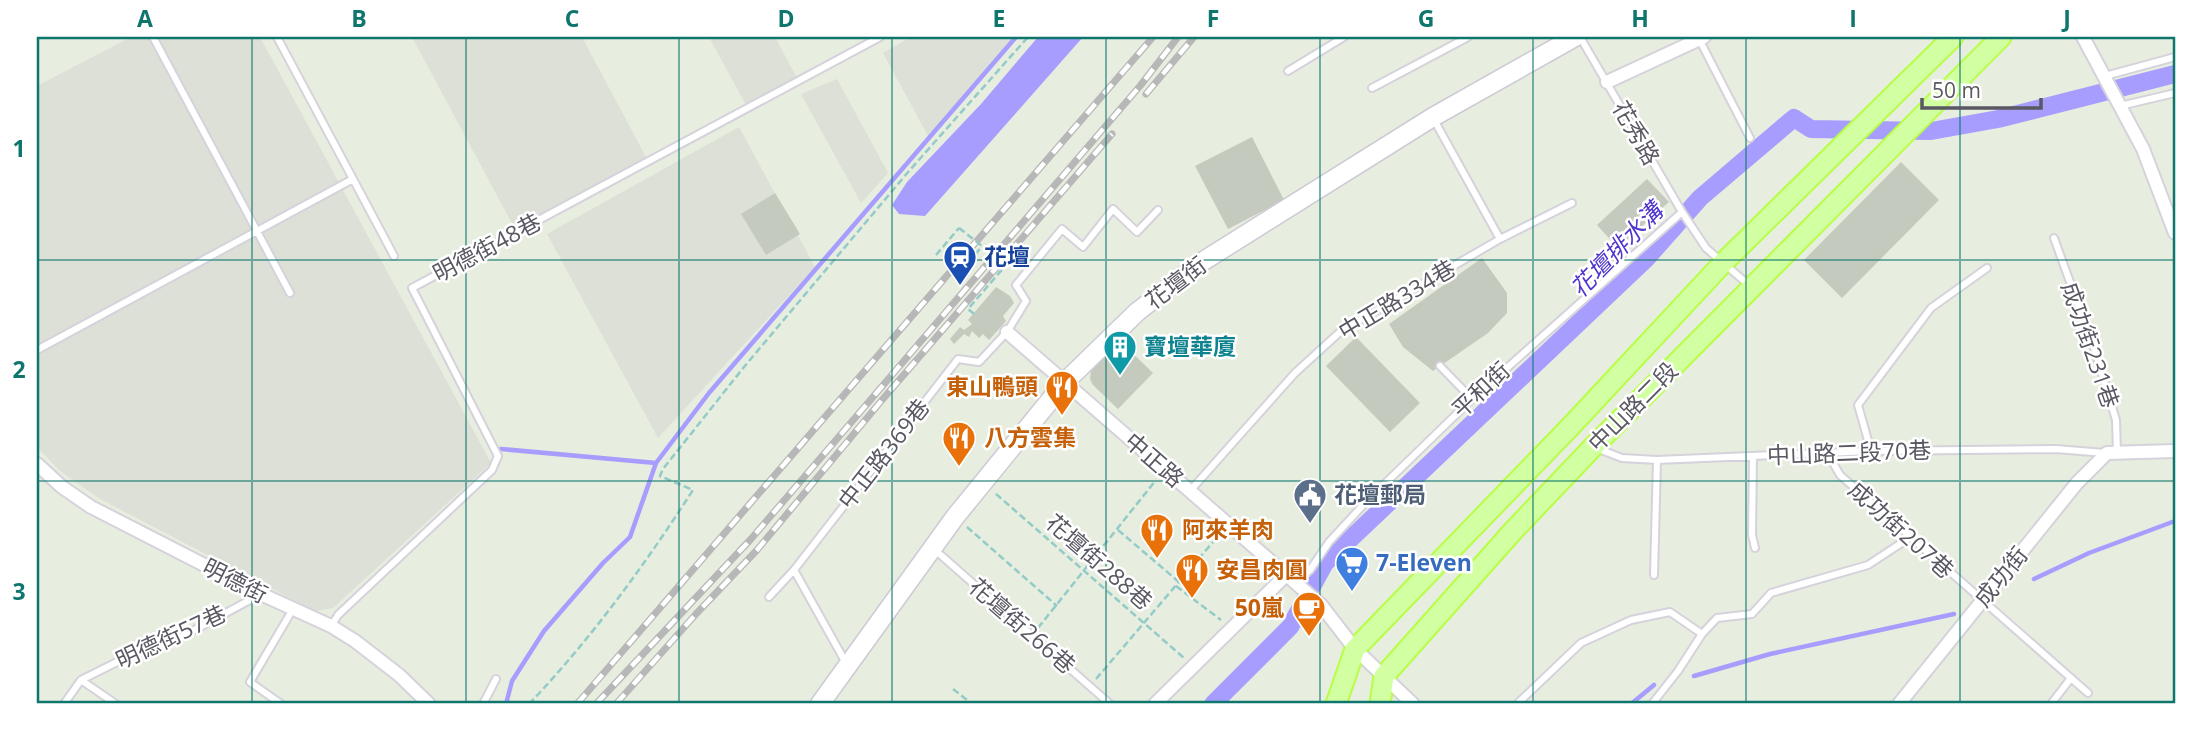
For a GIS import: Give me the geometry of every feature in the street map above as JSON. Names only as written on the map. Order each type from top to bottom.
[{"type":"main road","name":"中山路二段","points":[[1355,649],[1571,426],[1723,263],[1953,37]]},
{"type":"main road","name":"中山路二段","points":[[1384,676],[1513,531],[1593,447],[2001,37]]},
{"type":"main road","points":[[1336,704],[1355,649]]},
{"type":"main road","points":[[1380,704],[1384,676]]},
{"type":"street","name":"花壇街","points":[[820,704],[983,482],[1065,382],[1137,312],[1197,265],[1433,117],[1577,37]]},
{"type":"street","points":[[2083,37],[2143,149],[2173,216],[2175,233]]},
{"type":"street","points":[[1607,82],[1702,38]]},
{"type":"street","name":"中正路","points":[[1007,332],[1321,605],[1355,649]]},
{"type":"street","points":[[2112,453],[2175,451]]},
{"type":"street","name":"成功街","points":[[1899,704],[2077,484],[2112,453]]},
{"type":"street","name":"明德街","points":[[37,464],[62,487],[91,507],[261,594],[331,626],[378,657],[429,704]]},
{"type":"street","name":"平和街","points":[[1155,704],[1232,628],[1294,582]]},
{"type":"street","points":[[1355,649],[1413,704]]},
{"type":"lane","points":[[153,37],[290,293]]},
{"type":"lane","points":[[277,37],[394,256]]},
{"type":"lane","name":"明德街48巷","points":[[331,626],[338,614],[492,470],[498,456],[412,288],[880,37]]},
{"type":"lane","points":[[1287,71],[1344,37]]},
{"type":"lane","points":[[1372,88],[1468,37]]},
{"type":"lane","name":"花秀路","points":[[1577,37],[1607,82],[1682,212],[1706,247],[1751,287]]},
{"type":"lane","points":[[1702,38],[1750,138]]},
{"type":"lane","points":[[2105,76],[2175,57]]},
{"type":"lane","points":[[2120,106],[2175,93]]},
{"type":"lane","points":[[1433,117],[1500,239]]},
{"type":"lane","points":[[37,350],[353,179]]},
{"type":"lane","name":"中正路334巷","points":[[1190,491],[1295,373],[1341,331],[1500,239],[1572,203]]},
{"type":"lane","points":[[1007,332],[1026,302],[1016,285],[1062,229],[1083,247],[1113,209],[1137,232],[1158,210]]},
{"type":"lane","name":"平和街","points":[[1294,582],[1310,570],[1329,542],[1366,502],[1472,399],[1682,212]]},
{"type":"lane","name":"成功街231巷","points":[[2054,238],[2095,351],[2116,420],[2112,453]]},
{"type":"lane","points":[[1871,451],[1858,405],[1931,308],[1987,268]]},
{"type":"lane","name":"中正路369巷","points":[[769,597],[794,570],[958,359],[979,362],[1007,332]]},
{"type":"lane","points":[[1440,366],[1472,399]]},
{"type":"lane","name":"中山路二段70巷","points":[[1593,447],[1622,458],[1657,460],[1871,451],[2056,449],[2112,453]]},
{"type":"lane","name":"成功街207巷","points":[[1828,454],[1840,475],[2088,693]]},
{"type":"lane","points":[[1753,457],[1752,535],[1755,548]]},
{"type":"lane","points":[[1654,575],[1657,460]]},
{"type":"lane","points":[[1651,704],[1678,671],[1702,634],[1717,618],[1752,614],[1771,593],[1868,565],[1909,538]]},
{"type":"lane","name":"花壇街266巷","points":[[933,548],[1110,704]]},
{"type":"lane","points":[[794,570],[847,665]]},
{"type":"lane","name":"明德街57巷","points":[[80,680],[125,658],[176,640],[261,594]]},
{"type":"lane","points":[[281,704],[250,682],[293,609]]},
{"type":"lane","points":[[1517,704],[1581,643],[1631,620],[1670,612],[1702,634]]},
{"type":"lane","points":[[2051,704],[2071,678]]},
{"type":"lane","points":[[482,704],[496,679]]},
{"type":"lane","points":[[64,704],[80,680],[116,704]]},
{"type":"path","points":[[529,704],[609,612],[656,548],[693,490],[660,476],[663,469],[744,367],[909,171],[1028,37]]},
{"type":"path","points":[[936,255],[959,228],[1006,265],[968,309],[974,314]]},
{"type":"path","points":[[962,271],[982,246]]},
{"type":"path","points":[[1032,636],[1164,469]]},
{"type":"path","name":"花壇街288巷","points":[[983,482],[1193,666]]},
{"type":"path","points":[[955,517],[1057,606]]},
{"type":"path","points":[[1090,687],[1228,525]]},
{"type":"path","points":[[1118,530],[1179,583]]},
{"type":"path","points":[[1176,586],[1232,628]]},
{"type":"path","points":[[953,689],[972,704]]},
{"type":"shaded area","points":[[131,37],[260,37],[491,463],[333,608],[315,611],[100,499],[60,471],[37,447],[37,86]]},
{"type":"shaded area","points":[[412,37],[582,37],[647,159],[515,229]]},
{"type":"shaded area","points":[[709,37],[775,37],[797,78],[746,105]]},
{"type":"shaded area","points":[[911,37],[1018,37],[928,136],[883,53]]},
{"type":"shaded area","points":[[1038,37],[1083,37],[925,216],[899,214],[892,205],[907,182],[981,104]]},
{"type":"shaded area","points":[[837,79],[888,173],[861,203],[801,94]]},
{"type":"shaded area","points":[[739,127],[815,267],[658,438],[547,234]]},
{"type":"building","points":[[1252,137],[1284,200],[1228,229],[1195,166]]},
{"type":"building","points":[[1901,162],[1939,200],[1842,298],[1804,260]]},
{"type":"building","points":[[1647,179],[1669,202],[1618,248],[1597,225]]},
{"type":"building","points":[[775,193],[800,234],[766,255],[741,214]]},
{"type":"building","points":[[1482,258],[1507,293],[1507,313],[1488,333],[1433,371],[1403,347],[1389,324]]},
{"type":"building","points":[[996,287],[1010,296],[1014,303],[1003,316],[1006,321],[989,340],[983,334],[979,338],[972,331],[969,337],[964,334],[954,344],[950,339],[960,327],[964,330],[972,324],[968,320]]},
{"type":"building","points":[[1356,337],[1420,403],[1390,432],[1326,366]]},
{"type":"building","name":"寶壇華廈","points":[[1120,341],[1153,373],[1118,409],[1090,379],[1091,371]]},
{"type":"waterway","points":[[501,449],[656,463],[709,393],[1016,37]]},
{"type":"waterway","name":"花壇排水溝","points":[[1213,704],[1290,627],[1325,563],[1646,259],[1700,198],[1794,118],[1811,129],[1931,131],[1998,119],[2175,74]]},
{"type":"waterway","points":[[506,704],[512,681],[544,631],[603,563],[630,537],[656,463]]},
{"type":"waterway","points":[[2034,579],[2089,553],[2175,521]]},
{"type":"waterway","points":[[1694,676],[1770,654],[1954,614]]},
{"type":"waterway","points":[[1631,704],[1654,685]]},
{"type":"railway","points":[[577,704],[1153,37]]},
{"type":"railway","points":[[596,704],[751,539],[1140,86],[1178,37]]},
{"type":"railway","points":[[1146,94],[1194,37]]},
{"type":"railway","points":[[616,704],[757,550],[882,400],[1112,134]]},
{"type":"place","name":"花壇","points":[[960,287]]},
{"type":"place","name":"寶壇華廈","points":[[1120,377]]},
{"type":"place","name":"東山鴨頭","points":[[1062,417]]},
{"type":"place","name":"八方雲集","points":[[959,468]]},
{"type":"place","name":"花壇郵局","points":[[1310,525]]},
{"type":"place","name":"阿來羊肉","points":[[1157,560]]},
{"type":"place","name":"7-Eleven","points":[[1352,593]]},
{"type":"place","name":"安昌肉圓","points":[[1192,600]]},
{"type":"place","name":"50嵐","points":[[1309,638]]}]
